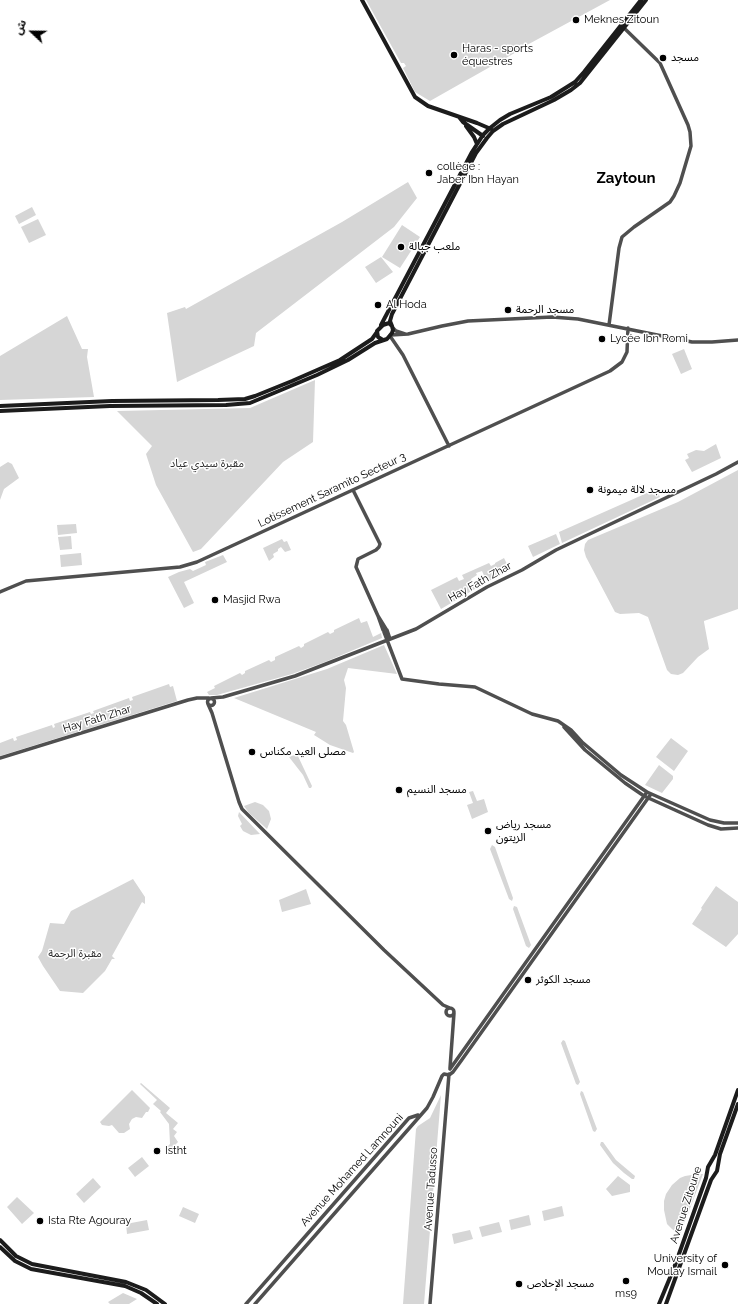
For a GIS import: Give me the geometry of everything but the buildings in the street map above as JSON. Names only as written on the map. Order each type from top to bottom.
[{"type":"main road","points":[[362,0],[415,97],[428,106],[491,129]]},
{"type":"main road","points":[[0,411],[218,402],[245,399],[280,389],[342,364],[371,346],[384,340],[393,332],[390,321],[392,314],[470,165],[491,129],[548,103],[571,90],[585,78],[641,0]]},
{"type":"main road","points":[[622,27],[646,0]]},
{"type":"main road","points":[[458,117],[474,137],[477,144]]},
{"type":"main road","points":[[463,122],[485,137]]},
{"type":"main road","points":[[280,389],[348,356],[372,338],[380,327],[477,144],[485,137]]},
{"type":"main road","points":[[380,327],[386,323],[392,327]]},
{"type":"main road","points":[[377,331],[378,337],[384,340]]},
{"type":"main road","points":[[0,406],[112,401],[218,402]]},
{"type":"main road","name":"Avenue Zitoune","points":[[659,1304],[662,1300],[683,1243],[706,1178],[708,1167],[715,1155],[738,1090]]},
{"type":"main road","name":"Avenue Zitoune","points":[[666,1304],[711,1180],[717,1171],[720,1154],[738,1104]]},
{"type":"main road","points":[[710,1164],[714,1164],[717,1167]]},
{"type":"main road","points":[[708,1170],[712,1174],[715,1173]]},
{"type":"main road","points":[[0,1240],[16,1256],[32,1264],[121,1280],[135,1284],[165,1304]]},
{"type":"main road","points":[[0,1247],[15,1261],[31,1269],[119,1285],[133,1289],[157,1304]]},
{"type":"main road","points":[[133,1289],[135,1284]]},
{"type":"street","points":[[609,325],[619,248],[622,237],[634,227],[663,208],[674,196],[687,163],[691,146],[688,125],[660,63],[622,27]]},
{"type":"street","points":[[390,336],[408,334],[453,323],[479,320],[565,318],[628,328],[700,343],[738,340]]},
{"type":"street","points":[[392,327],[398,332],[408,334]]},
{"type":"street","name":"Lotissement Saramito Secteur 3","points":[[0,592],[26,581],[186,566],[214,555],[615,369],[622,362],[627,352],[628,328]]},
{"type":"street","points":[[398,346],[398,339],[403,335]]},
{"type":"street","points":[[390,336],[398,346],[449,446]]},
{"type":"street","points":[[384,340],[398,346]]},
{"type":"street","name":"Hay Fath Zhar","points":[[0,758],[188,700],[223,697],[326,666],[416,629],[487,587],[522,570],[556,550],[716,474],[738,462]]},
{"type":"street","points":[[353,490],[380,544],[376,550],[358,559],[356,566],[385,630],[402,679],[476,687],[529,712],[558,721],[621,774],[646,792],[710,820],[738,824]]},
{"type":"street","points":[[208,704],[211,705],[223,697]]},
{"type":"street","points":[[200,698],[208,704],[212,712],[238,802],[244,812],[334,899],[384,950],[443,1005],[453,1010],[454,1013],[452,1016],[449,1016]]},
{"type":"street","points":[[208,704],[207,700],[210,698],[214,700],[212,712]]},
{"type":"street","points":[[562,723],[585,750],[625,783],[644,796],[708,825],[721,829],[738,828]]},
{"type":"street","points":[[450,1069],[646,792]]},
{"type":"street","points":[[419,1115],[430,1102],[442,1076],[444,1074],[449,1075],[461,1061],[651,794]]},
{"type":"street","points":[[443,1005],[446,1015],[449,1016],[454,1023]]},
{"type":"street","points":[[446,1012],[450,1008]]},
{"type":"street","name":"Avenue Tadusso","points":[[430,1304],[454,1013]]},
{"type":"street","name":"Avenue Mohamed Lamnouni","points":[[246,1304],[409,1118],[419,1115]]},
{"type":"street","name":"Avenue Mohamed Lamnouni","points":[[255,1304],[419,1115]]},
{"type":"green space","name":"Haras - sports équestres","points":[[366,0],[610,0],[527,45],[430,101],[415,92],[403,68],[406,66],[404,63],[401,63]]},
{"type":"green space","points":[[408,182],[417,198],[394,227],[256,333],[254,346],[177,382],[167,313],[185,307],[186,309],[342,222]]},
{"type":"green space","points":[[32,207],[36,215],[19,224],[15,216]]},
{"type":"green space","points":[[38,219],[46,235],[29,243],[21,227]]},
{"type":"green space","name":"ملعب جبالة","points":[[402,225],[420,237],[400,268],[382,257]]},
{"type":"green space","points":[[381,257],[393,272],[376,283],[365,267]]},
{"type":"green space","points":[[67,316],[82,349],[88,349],[87,357],[94,397],[0,400],[0,356]]},
{"type":"green space","points":[[684,349],[692,369],[681,374],[672,354]]},
{"type":"green space","name":"مقبرة سيدي عياد","points":[[315,380],[313,442],[283,462],[201,549],[193,552],[156,485],[146,454],[152,446],[117,411],[250,408]]},
{"type":"green space","points":[[716,444],[721,458],[692,472],[685,460],[689,458],[687,454],[696,450],[704,451]]},
{"type":"green space","points":[[8,462],[12,464],[19,478],[4,489],[0,500],[0,467]]},
{"type":"green space","points":[[738,470],[738,609],[704,621],[709,649],[698,657],[683,673],[678,675],[671,674],[667,670],[648,617],[639,613],[620,614],[615,612],[586,557],[584,550],[585,544],[588,540],[678,502]]},
{"type":"green space","points":[[656,489],[660,497],[562,543],[559,532]]},
{"type":"green space","points":[[76,524],[77,533],[58,535],[57,525]]},
{"type":"green space","points":[[556,534],[560,544],[533,557],[528,546]]},
{"type":"green space","points":[[71,536],[72,549],[60,550],[58,537]]},
{"type":"green space","points":[[282,539],[284,542],[287,541],[291,550],[285,552],[281,547],[273,554],[274,557],[269,561],[263,548]]},
{"type":"green space","points":[[81,553],[82,565],[61,567],[60,555]]},
{"type":"green space","points":[[223,555],[227,562],[184,582],[194,603],[184,608],[168,577],[190,569],[193,571],[206,565],[205,562]]},
{"type":"green space","points":[[504,558],[510,570],[487,582],[482,571],[476,573],[477,575],[471,579],[475,589],[441,609],[431,590],[457,577],[459,581],[464,579],[462,575],[489,563],[491,566]]},
{"type":"green space","points":[[359,618],[361,623],[367,621],[373,637],[381,633],[382,638],[292,674],[217,695],[209,695],[207,692],[215,688],[214,686],[240,673],[242,675],[245,671],[269,660],[271,662],[275,660],[275,657],[299,646],[301,648],[304,644],[328,632],[330,634],[334,632],[334,630]]},
{"type":"green space","points":[[384,645],[397,674],[348,668],[344,680],[346,688],[343,721],[346,725],[354,752],[353,753],[330,745],[314,735],[316,732],[234,698],[327,669]]},
{"type":"green space","points":[[169,684],[170,687],[173,686],[177,701],[0,756],[0,743],[13,738],[14,741],[17,740],[16,737],[52,725],[53,728],[55,727],[54,724],[90,712],[91,714],[94,713],[93,711],[129,698],[130,701],[133,700],[132,697]]},
{"type":"green space","points":[[671,738],[688,751],[674,771],[656,757]]},
{"type":"green space","points":[[297,754],[312,786],[311,788],[309,788],[303,775],[289,757]]},
{"type":"green space","points":[[659,765],[673,776],[673,779],[662,793],[645,785]]},
{"type":"green space","points":[[473,791],[477,801],[484,799],[488,812],[472,819],[467,805],[473,803],[469,792]]},
{"type":"green space","points":[[255,802],[263,805],[269,811],[271,819],[267,829],[249,813],[244,806]]},
{"type":"green space","points":[[239,812],[260,834],[251,835],[243,831],[240,826],[242,824],[238,816]]},
{"type":"green space","points":[[492,845],[495,847],[513,898],[512,901],[509,899],[490,849]]},
{"type":"green space","name":"مقبرة الرحمة","points":[[133,879],[145,897],[145,904],[142,902],[112,956],[115,959],[112,959],[105,971],[83,993],[60,991],[38,957],[42,951],[50,923],[64,924],[71,911]]},
{"type":"green space","points":[[716,886],[738,902],[738,934],[726,947],[692,924]]},
{"type":"green space","points":[[306,889],[311,904],[282,912],[279,900]]},
{"type":"green space","points":[[514,906],[517,907],[531,945],[529,948],[526,946],[513,909]]},
{"type":"green space","points":[[563,1040],[565,1041],[580,1082],[578,1085],[576,1084],[561,1043]]},
{"type":"green space","points":[[141,1083],[170,1108],[166,1113],[178,1123],[173,1129],[177,1132],[174,1136],[178,1142],[170,1150],[167,1147],[170,1144],[169,1124],[160,1112],[161,1111],[153,1104],[157,1100],[140,1084]]},
{"type":"green space","points":[[132,1090],[150,1108],[148,1112],[146,1112],[142,1118],[136,1117],[132,1119],[129,1124],[130,1129],[124,1133],[119,1133],[112,1125],[102,1125],[100,1122]]},
{"type":"green space","points":[[581,1091],[583,1092],[597,1129],[595,1132],[593,1131],[580,1094]]},
{"type":"green space","points":[[441,1095],[424,1304],[403,1304],[416,1129],[430,1118]]},
{"type":"green space","points":[[601,1142],[603,1142],[616,1160],[635,1176],[634,1179],[624,1173],[613,1163],[600,1145]]},
{"type":"green space","points":[[142,1157],[149,1166],[135,1177],[128,1168]]},
{"type":"green space","points":[[703,1174],[680,1235],[667,1224],[664,1210],[666,1194],[672,1185],[680,1178]]},
{"type":"green space","points":[[618,1176],[630,1185],[630,1192],[612,1196],[606,1189]]},
{"type":"green space","points":[[93,1178],[101,1187],[84,1203],[76,1194]]},
{"type":"green space","points":[[17,1197],[34,1213],[22,1224],[7,1207]]},
{"type":"green space","points":[[562,1206],[564,1216],[544,1221],[542,1211]]},
{"type":"green space","points":[[183,1207],[199,1214],[195,1223],[179,1216]]},
{"type":"green space","points":[[529,1215],[531,1225],[511,1230],[509,1220]]},
{"type":"green space","points":[[147,1220],[149,1230],[127,1234],[126,1224]]},
{"type":"green space","points":[[499,1222],[502,1232],[482,1237],[479,1227]]},
{"type":"green space","points":[[470,1230],[473,1239],[454,1244],[452,1234]]},
{"type":"green space","points":[[123,1293],[137,1299],[129,1304],[110,1304],[108,1302]]},
{"type":"place","name":"Meknes Zitoun","points":[[576,20]]},
{"type":"place","name":"Haras - sports équestres","points":[[454,55]]},
{"type":"place","name":"مسجد","points":[[663,58]]},
{"type":"place","name":"collège : Jaber Ibn Hayan","points":[[429,173]]},
{"type":"place","name":"ملعب جبالة","points":[[401,247]]},
{"type":"place","name":"Al Hoda","points":[[378,305]]},
{"type":"place","name":"مسجد الرحمة","points":[[508,310]]},
{"type":"place","name":"Lycée Ibn Romi","points":[[602,339]]},
{"type":"place","name":"مسجد لالة ميمونة","points":[[590,490]]},
{"type":"place","name":"Masjid Rwa","points":[[215,600]]},
{"type":"place","name":"مصلى العيد مكناس","points":[[252,752]]},
{"type":"place","name":"مسجد النسيم","points":[[399,790]]},
{"type":"place","name":"مسجد رياض الزيتون","points":[[488,831]]},
{"type":"place","name":"مسجد الكوثر","points":[[528,980]]},
{"type":"place","name":"Istht","points":[[157,1151]]},
{"type":"place","name":"Ista Rte Agouray","points":[[40,1221]]},
{"type":"place","name":"University of Moulay Ismail","points":[[725,1265]]},
{"type":"place","name":"ms9","points":[[626,1281]]},
{"type":"place","name":"مسجد الإخلاص","points":[[519,1284]]},
{"type":"district","name":"Zaytoun","points":[[626,178]]}]
